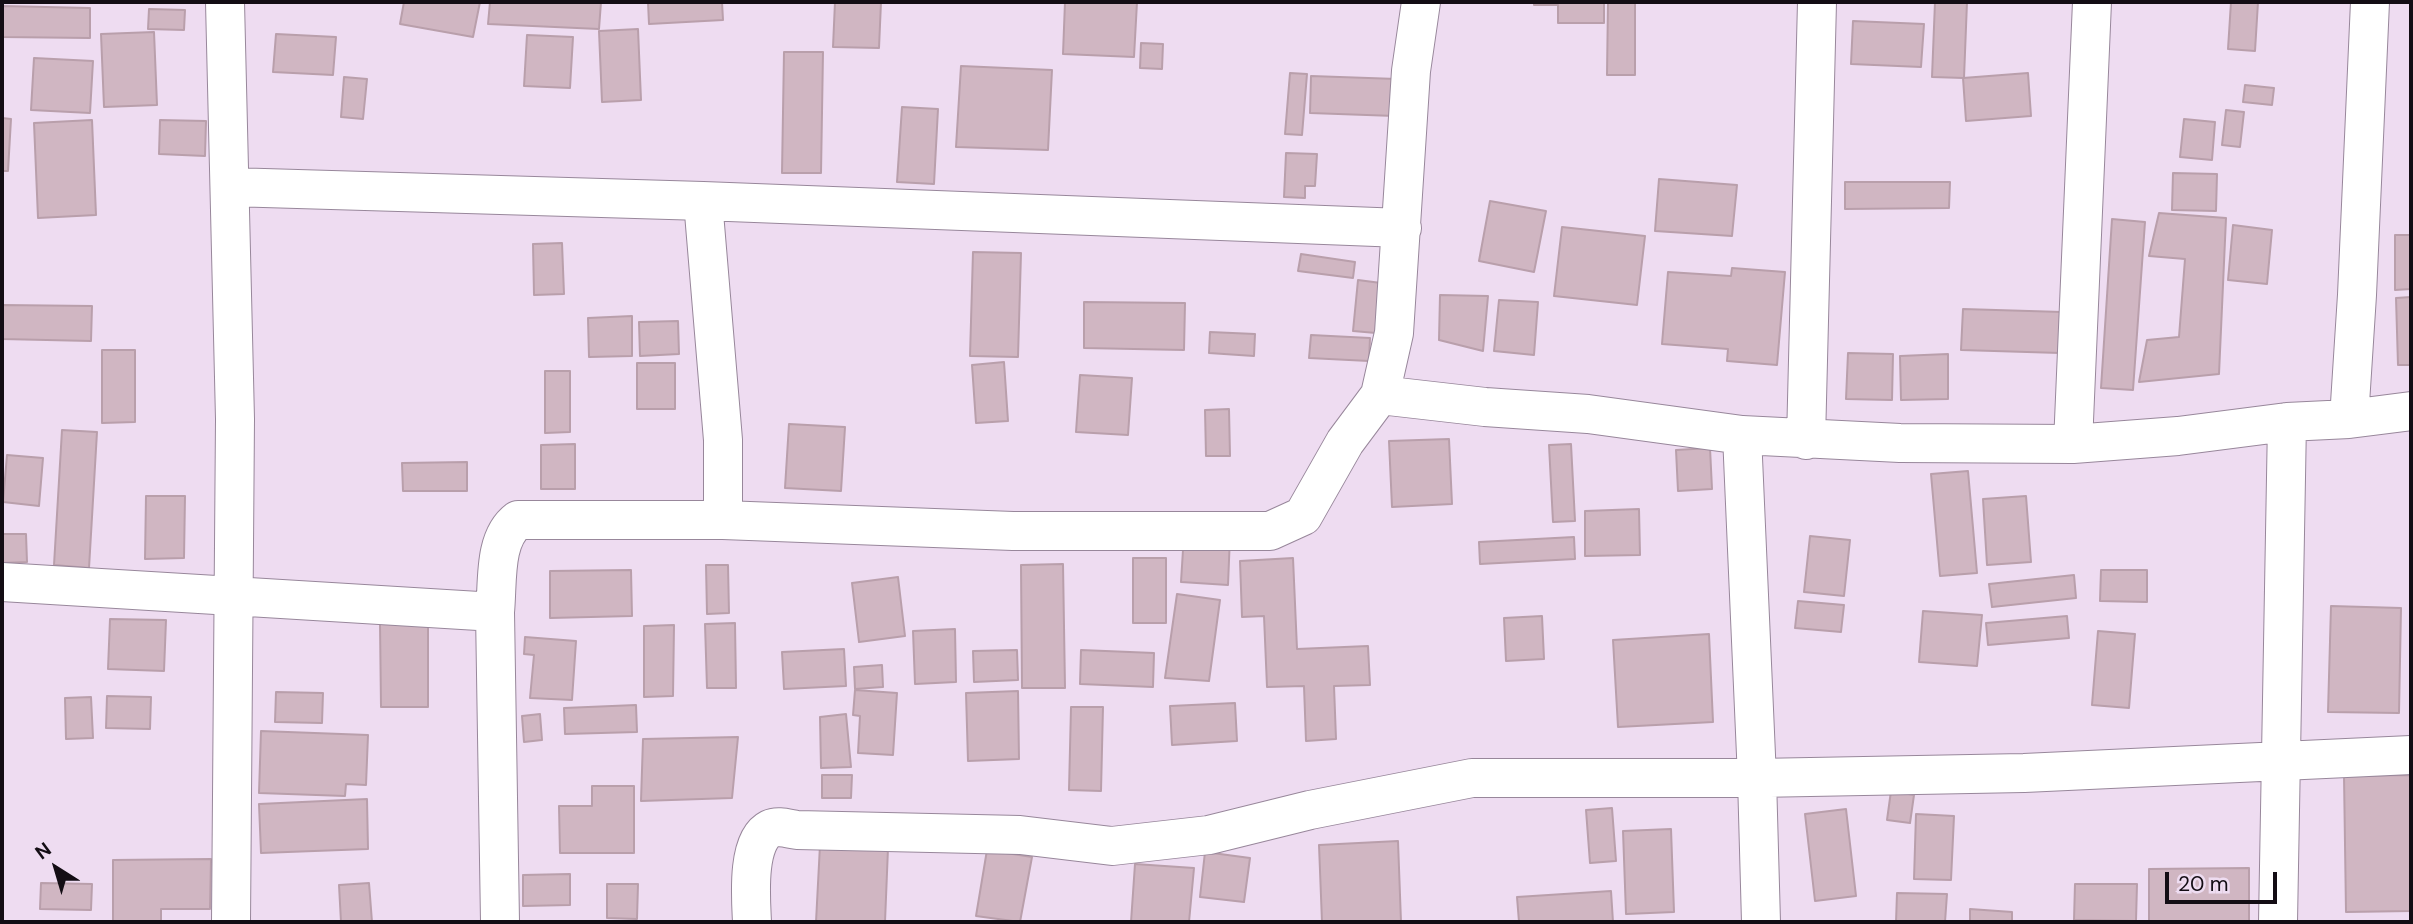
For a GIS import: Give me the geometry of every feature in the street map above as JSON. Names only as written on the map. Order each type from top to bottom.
[{"type":"street","points":[[225,2],[235,419],[231,922]]},
{"type":"street","points":[[500,922],[495,612],[501,541],[508,527],[518,520],[723,520],[1013,531],[1270,531],[1303,516],[1345,442],[1380,395],[1394,333],[1412,71],[1422,2]]},
{"type":"street","points":[[1805,440],[1817,2]]},
{"type":"street","points":[[2073,444],[2092,2]]},
{"type":"street","points":[[2348,419],[2357,295],[2370,2]]},
{"type":"street","points":[[230,187],[703,201],[1402,228]]},
{"type":"street","points":[[703,201],[723,440],[723,520]]},
{"type":"street","points":[[1380,395],[1474,406],[1588,414],[1742,435],[1899,443],[2073,444],[2178,436],[2287,422],[2348,419],[2411,411]]},
{"type":"street","points":[[2278,922],[2287,422]]},
{"type":"street","points":[[1742,435],[1761,922]]},
{"type":"street","points":[[2,582],[495,612]]},
{"type":"street","points":[[752,922],[751,871],[758,842],[770,830],[779,827],[797,830],[1020,835],[1112,846],[1209,835],[1310,810],[1472,778],[1757,778],[2024,773],[2411,755]]},
{"type":"building","points":[[404,2],[480,2],[473,37],[400,24]]},
{"type":"building","points":[[490,2],[601,2],[599,29],[488,24]]},
{"type":"building","points":[[648,2],[722,2],[723,20],[649,24]]},
{"type":"building","points":[[835,2],[881,2],[879,48],[833,47]]},
{"type":"building","points":[[1065,2],[1137,2],[1134,57],[1063,54]]},
{"type":"building","points":[[1534,2],[1604,2],[1604,23],[1558,23],[1558,5],[1534,5]]},
{"type":"building","points":[[1608,2],[1635,2],[1635,75],[1607,75]]},
{"type":"building","points":[[1935,2],[1967,2],[1964,78],[1932,77]]},
{"type":"building","points":[[2231,2],[2258,2],[2255,51],[2228,49]]},
{"type":"building","points":[[2,6],[90,8],[90,38],[2,37]]},
{"type":"building","points":[[149,9],[185,10],[184,30],[148,29]]},
{"type":"building","points":[[1853,21],[1924,24],[1921,67],[1851,64]]},
{"type":"building","points":[[638,29],[641,100],[602,102],[599,31]]},
{"type":"building","points":[[154,32],[157,105],[104,107],[101,34]]},
{"type":"building","points":[[276,34],[336,37],[333,75],[273,72]]},
{"type":"building","points":[[527,35],[573,37],[570,88],[524,86]]},
{"type":"building","points":[[1141,43],[1163,44],[1162,69],[1140,68]]},
{"type":"building","points":[[784,52],[823,52],[821,173],[782,173]]},
{"type":"building","points":[[34,58],[93,61],[90,113],[31,110]]},
{"type":"building","points":[[961,66],[1052,70],[1048,150],[956,147]]},
{"type":"building","points":[[1290,73],[1307,74],[1302,135],[1285,134]]},
{"type":"building","points":[[2028,73],[2031,116],[1966,121],[1963,78]]},
{"type":"building","points":[[1311,76],[1397,79],[1395,116],[1310,113]]},
{"type":"building","points":[[344,77],[367,79],[363,119],[341,117]]},
{"type":"building","points":[[2245,85],[2274,88],[2272,105],[2243,102]]},
{"type":"building","points":[[902,107],[938,109],[934,184],[897,182]]},
{"type":"building","points":[[2226,110],[2244,112],[2240,147],[2222,145]]},
{"type":"building","points":[[2,118],[11,119],[8,171],[2,171]]},
{"type":"building","points":[[2184,119],[2215,122],[2212,160],[2180,157]]},
{"type":"building","points":[[92,120],[96,215],[38,218],[34,123]]},
{"type":"building","points":[[160,120],[206,121],[205,156],[159,154]]},
{"type":"building","points":[[1286,153],[1317,154],[1315,186],[1305,186],[1305,198],[1284,197]]},
{"type":"building","points":[[2173,173],[2217,174],[2216,211],[2172,210]]},
{"type":"building","points":[[1659,179],[1737,185],[1732,236],[1655,231]]},
{"type":"building","points":[[1845,182],[1950,182],[1949,208],[1845,209]]},
{"type":"building","points":[[1490,201],[1546,211],[1534,272],[1479,261]]},
{"type":"building","points":[[2159,213],[2226,218],[2219,374],[2139,382],[2147,340],[2179,337],[2185,259],[2149,256]]},
{"type":"building","points":[[2112,219],[2145,222],[2133,390],[2101,388]]},
{"type":"building","points":[[2233,225],[2272,230],[2267,284],[2228,280]]},
{"type":"building","points":[[1562,227],[1645,236],[1637,305],[1554,296]]},
{"type":"building","points":[[2395,235],[2411,235],[2411,289],[2395,290]]},
{"type":"building","points":[[562,243],[564,294],[534,295],[533,244]]},
{"type":"building","points":[[973,252],[1021,253],[1018,357],[970,356]]},
{"type":"building","points":[[1301,254],[1355,262],[1353,278],[1298,271]]},
{"type":"building","points":[[1732,268],[1785,272],[1777,365],[1727,361],[1728,349],[1662,344],[1668,272],[1731,276]]},
{"type":"building","points":[[1358,280],[1381,283],[1376,333],[1353,331]]},
{"type":"building","points":[[1440,295],[1488,296],[1483,351],[1439,340]]},
{"type":"building","points":[[2411,297],[2411,365],[2398,365],[2396,298]]},
{"type":"building","points":[[1499,300],[1538,302],[1534,355],[1494,351]]},
{"type":"building","points":[[1084,302],[1185,303],[1184,350],[1084,348]]},
{"type":"building","points":[[2,305],[92,306],[91,341],[2,339]]},
{"type":"building","points":[[1963,309],[2062,312],[2060,353],[1961,350]]},
{"type":"building","points":[[632,316],[632,356],[589,357],[588,318]]},
{"type":"building","points":[[678,321],[679,354],[640,356],[639,322]]},
{"type":"building","points":[[1210,332],[1255,334],[1254,356],[1209,353]]},
{"type":"building","points":[[1311,335],[1370,338],[1369,361],[1309,358]]},
{"type":"building","points":[[102,350],[135,350],[135,422],[102,423]]},
{"type":"building","points":[[1848,353],[1893,354],[1892,400],[1846,399]]},
{"type":"building","points":[[1948,354],[1948,399],[1901,400],[1900,356]]},
{"type":"building","points":[[1004,362],[1008,421],[976,423],[972,365]]},
{"type":"building","points":[[637,363],[675,363],[675,409],[637,409]]},
{"type":"building","points":[[545,371],[570,371],[570,432],[545,433]]},
{"type":"building","points":[[1080,375],[1132,378],[1128,435],[1076,432]]},
{"type":"building","points":[[1229,409],[1230,456],[1206,456],[1205,410]]},
{"type":"building","points":[[789,424],[845,427],[841,491],[785,488]]},
{"type":"building","points":[[62,430],[97,432],[89,568],[54,565]]},
{"type":"building","points":[[1449,439],[1452,504],[1392,507],[1389,441]]},
{"type":"building","points":[[575,444],[575,489],[541,489],[541,445]]},
{"type":"building","points":[[1571,444],[1575,521],[1553,522],[1549,445]]},
{"type":"building","points":[[1710,448],[1712,489],[1678,491],[1676,450]]},
{"type":"building","points":[[7,455],[43,458],[39,506],[3,502]]},
{"type":"building","points":[[467,462],[467,491],[403,491],[402,463]]},
{"type":"building","points":[[1968,471],[1977,573],[1940,576],[1931,474]]},
{"type":"building","points":[[146,496],[185,496],[184,558],[145,559]]},
{"type":"building","points":[[2026,496],[2031,562],[1987,565],[1983,499]]},
{"type":"building","points":[[1639,509],[1640,555],[1585,556],[1585,511]]},
{"type":"building","points":[[2,534],[26,534],[27,562],[2,563]]},
{"type":"building","points":[[1184,534],[1230,536],[1228,585],[1181,582]]},
{"type":"building","points":[[1810,536],[1850,540],[1844,596],[1804,592]]},
{"type":"building","points":[[1574,537],[1575,559],[1480,564],[1479,542]]},
{"type":"building","points":[[1133,558],[1166,558],[1166,623],[1133,623]]},
{"type":"building","points":[[1293,558],[1297,649],[1368,646],[1370,685],[1334,686],[1336,739],[1306,741],[1304,686],[1267,687],[1264,616],[1242,617],[1240,561]]},
{"type":"building","points":[[1063,564],[1065,688],[1022,688],[1021,565]]},
{"type":"building","points":[[706,565],[728,565],[729,613],[707,614]]},
{"type":"building","points":[[631,570],[632,616],[550,618],[550,571]]},
{"type":"building","points":[[2101,570],[2147,570],[2147,602],[2100,601]]},
{"type":"building","points":[[2074,575],[2076,598],[1992,607],[1989,584]]},
{"type":"building","points":[[898,577],[905,636],[859,642],[852,583]]},
{"type":"building","points":[[1177,594],[1220,600],[1209,681],[1165,678]]},
{"type":"building","points":[[1798,601],[1844,605],[1841,632],[1795,628]]},
{"type":"building","points":[[2331,606],[2401,608],[2399,713],[2328,712]]},
{"type":"building","points":[[1923,611],[1982,615],[1977,666],[1919,662]]},
{"type":"building","points":[[1542,616],[1544,659],[1506,661],[1504,618]]},
{"type":"building","points":[[2067,616],[2069,638],[1988,645],[1986,623]]},
{"type":"building","points":[[110,619],[166,620],[164,671],[108,669]]},
{"type":"building","points":[[735,623],[736,688],[707,688],[705,624]]},
{"type":"building","points":[[380,624],[428,624],[428,707],[381,707]]},
{"type":"building","points":[[674,625],[673,696],[644,697],[644,626]]},
{"type":"building","points":[[955,629],[956,682],[915,684],[913,631]]},
{"type":"building","points":[[2098,631],[2135,634],[2129,708],[2092,705]]},
{"type":"building","points":[[1709,634],[1713,722],[1618,727],[1613,640]]},
{"type":"building","points":[[525,637],[576,641],[572,700],[530,698],[534,655],[524,654]]},
{"type":"building","points":[[844,649],[846,686],[784,689],[782,652]]},
{"type":"building","points":[[1017,650],[1018,680],[974,682],[973,651]]},
{"type":"building","points":[[1081,650],[1154,653],[1153,687],[1080,684]]},
{"type":"building","points":[[882,665],[883,687],[855,689],[854,667]]},
{"type":"building","points":[[855,690],[897,693],[893,755],[858,753],[860,716],[853,715]]},
{"type":"building","points":[[1018,691],[1019,759],[968,761],[966,693]]},
{"type":"building","points":[[276,692],[323,693],[322,723],[275,722]]},
{"type":"building","points":[[107,696],[151,697],[150,729],[106,728]]},
{"type":"building","points":[[91,697],[93,738],[66,739],[65,698]]},
{"type":"building","points":[[1235,703],[1237,741],[1172,745],[1170,706]]},
{"type":"building","points":[[636,705],[637,732],[565,734],[564,708]]},
{"type":"building","points":[[1071,707],[1103,707],[1101,791],[1069,790]]},
{"type":"building","points":[[540,714],[542,740],[524,742],[522,716]]},
{"type":"building","points":[[846,714],[851,767],[821,768],[820,717]]},
{"type":"building","points":[[261,731],[368,735],[366,785],[346,784],[345,796],[259,793]]},
{"type":"building","points":[[738,737],[732,798],[641,801],[643,739]]},
{"type":"building","points":[[822,775],[852,775],[851,798],[822,798]]},
{"type":"building","points":[[2411,775],[2411,911],[2346,912],[2344,776]]},
{"type":"building","points":[[592,786],[634,786],[634,853],[560,853],[559,806],[592,806]]},
{"type":"building","points":[[1891,791],[1914,795],[1910,823],[1887,820]]},
{"type":"building","points":[[367,799],[368,849],[261,853],[259,804]]},
{"type":"building","points":[[1612,808],[1616,861],[1590,863],[1586,810]]},
{"type":"building","points":[[1846,809],[1856,896],[1815,901],[1805,814]]},
{"type":"building","points":[[1916,814],[1954,816],[1951,880],[1914,879]]},
{"type":"building","points":[[1671,829],[1674,912],[1626,914],[1623,831]]},
{"type":"building","points":[[1398,841],[1401,922],[1322,922],[1319,845]]},
{"type":"building","points":[[820,845],[888,848],[885,922],[816,922]]},
{"type":"building","points":[[987,850],[1032,857],[1020,922],[976,916]]},
{"type":"building","points":[[1205,852],[1250,858],[1244,902],[1200,897]]},
{"type":"building","points":[[211,859],[210,909],[161,909],[161,922],[113,922],[113,860]]},
{"type":"building","points":[[1135,864],[1194,868],[1189,922],[1131,922]]},
{"type":"building","points":[[2249,868],[2249,922],[2149,922],[2149,869]]},
{"type":"building","points":[[570,874],[570,905],[523,906],[523,875]]},
{"type":"building","points":[[41,883],[92,884],[91,910],[40,909]]},
{"type":"building","points":[[369,883],[372,922],[341,922],[339,885]]},
{"type":"building","points":[[607,884],[638,884],[637,919],[607,918]]},
{"type":"building","points":[[2075,884],[2137,884],[2136,921],[2074,920]]},
{"type":"building","points":[[1611,891],[1613,922],[1519,922],[1517,897]]},
{"type":"building","points":[[1897,893],[1947,894],[1945,922],[1896,922]]},
{"type":"building","points":[[1970,909],[2012,912],[2012,922],[1970,922]]}]
